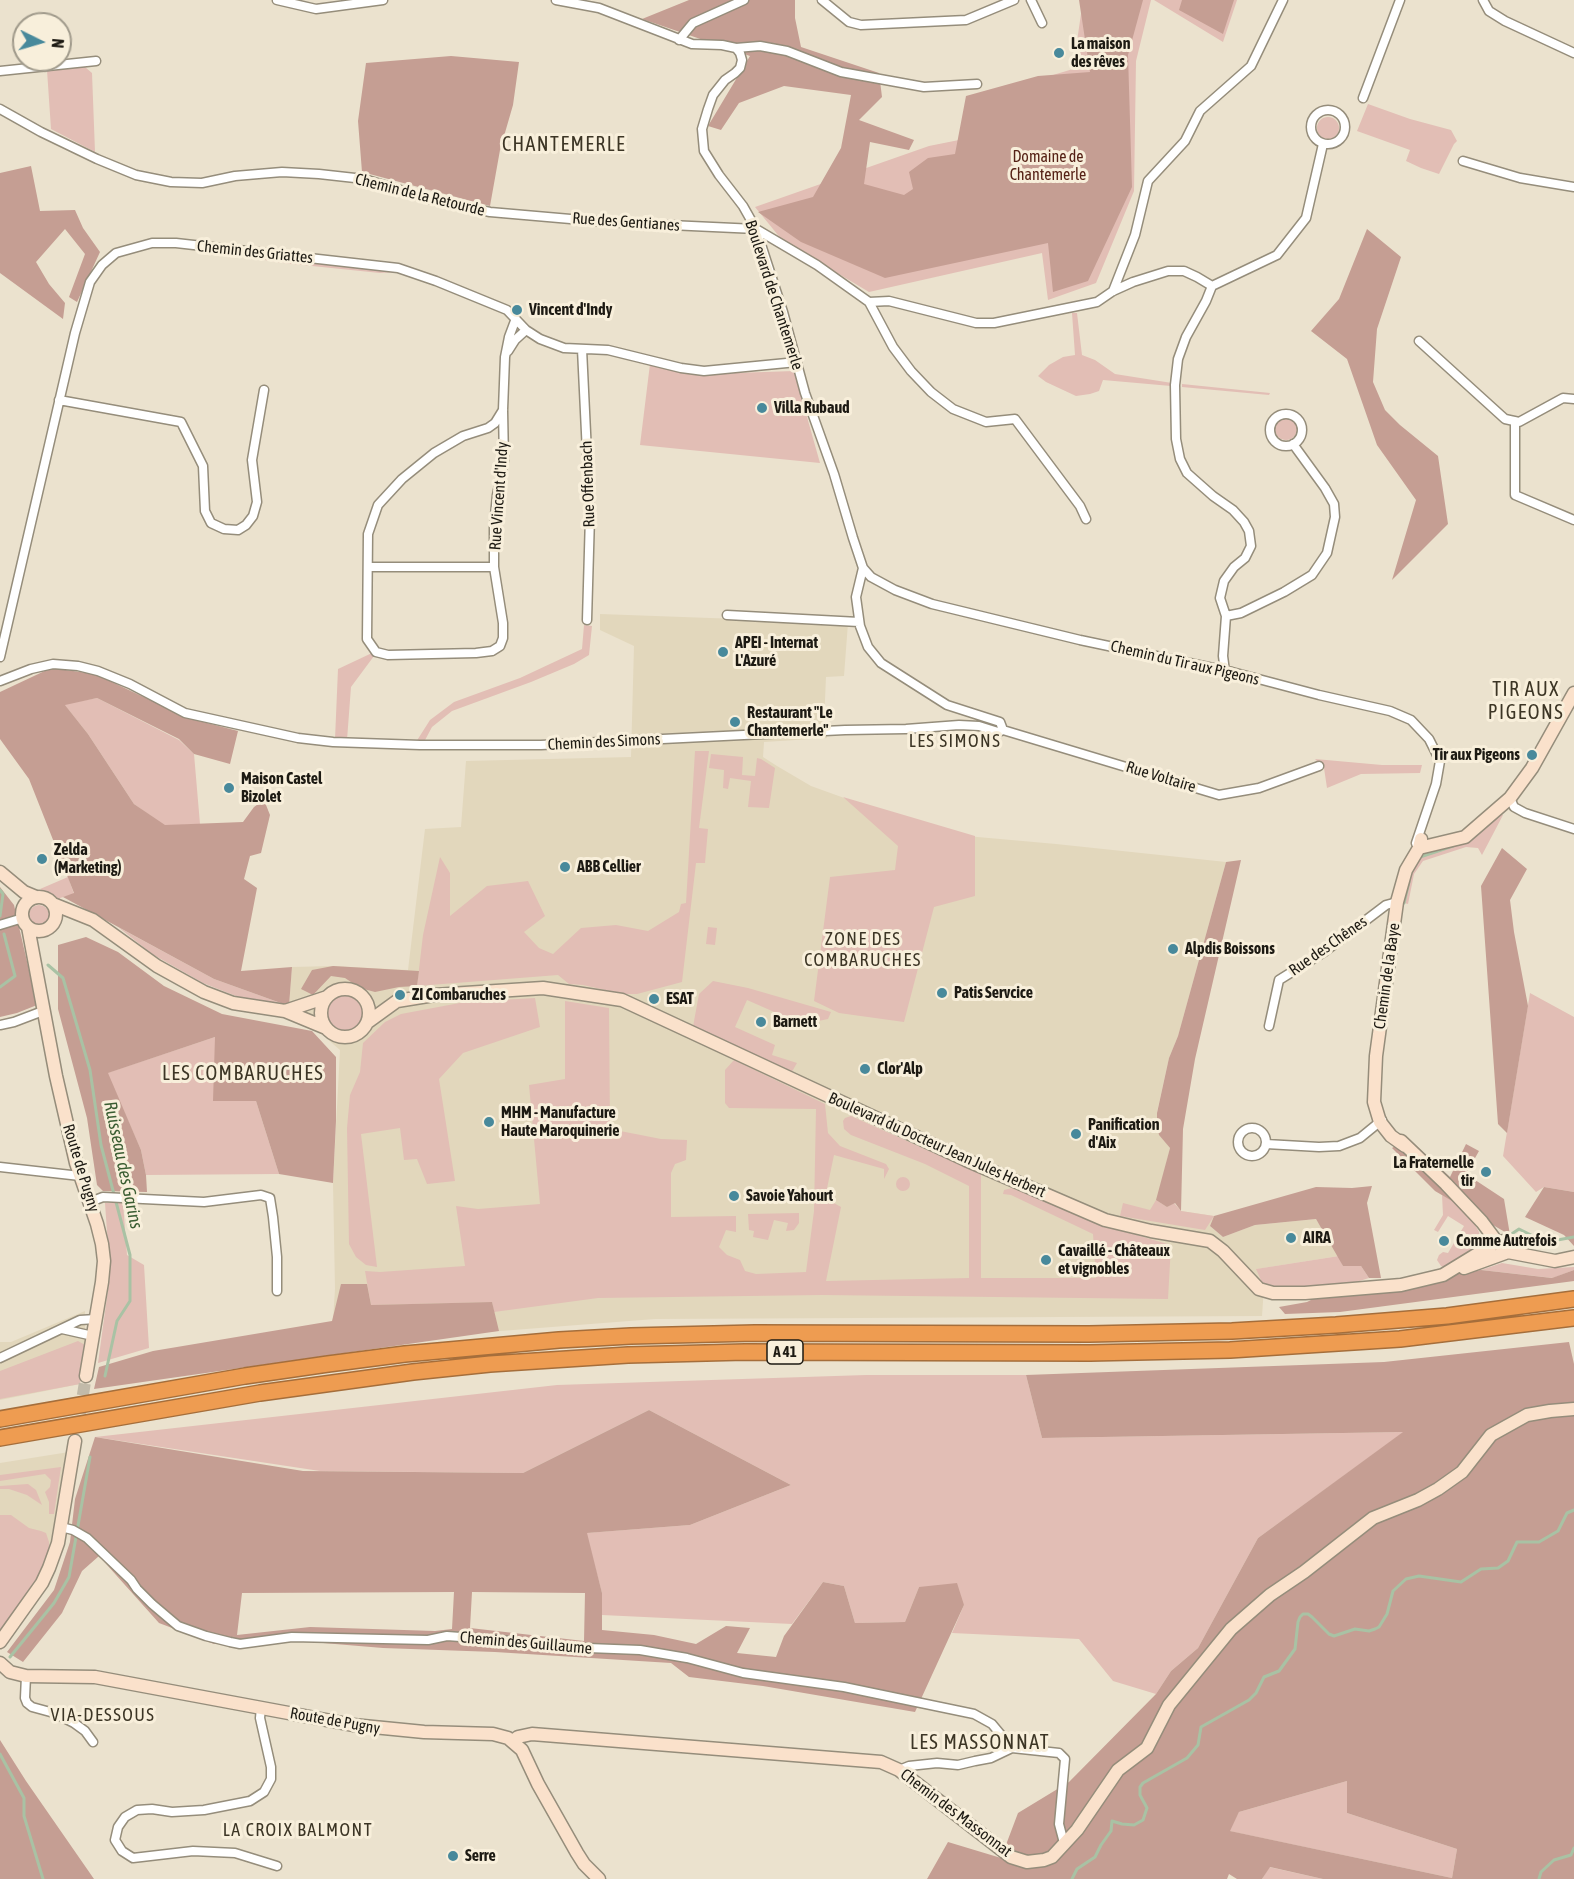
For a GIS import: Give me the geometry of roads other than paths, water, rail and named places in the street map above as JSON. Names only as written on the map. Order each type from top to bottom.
[{"type":"highway","name":"A 41","points":[[0,1419],[328,1364],[405,1354],[559,1340],[755,1333],[1089,1334],[1232,1331],[1427,1317],[1574,1299]]},
{"type":"highway","name":"A 41","points":[[0,1438],[270,1391],[413,1372],[521,1362],[628,1355],[745,1352],[1090,1353],[1230,1350],[1400,1339],[1574,1318]]},
{"type":"street","points":[[277,0],[316,9],[383,0]]},
{"type":"street","points":[[556,0],[599,8],[690,43],[736,48],[760,46],[787,51],[841,72],[924,87],[977,84]]},
{"type":"street","points":[[679,40],[693,23],[744,0]]},
{"type":"street","points":[[822,0],[849,22],[861,25],[966,20],[1014,0]]},
{"type":"street","points":[[1031,0],[1042,23]]},
{"type":"street","points":[[1113,291],[1135,235],[1148,181],[1185,141],[1200,111],[1251,66],[1283,0]]},
{"type":"street","points":[[1363,98],[1400,0]]},
{"type":"street","points":[[1483,0],[1489,11],[1505,21],[1574,53]]},
{"type":"street","points":[[690,43],[693,23]]},
{"type":"street","name":"Boulevard de Chantemerle","points":[[736,48],[742,60],[740,68],[725,80],[713,95],[702,129],[704,152],[743,206],[756,229],[805,393],[834,474],[863,568]]},
{"type":"street","points":[[0,71],[96,61]]},
{"type":"street","name":"Chemin de la Retourde","points":[[0,110],[97,159],[155,180],[202,183],[235,176],[282,172],[319,174],[364,179],[433,200],[497,212]]},
{"type":"street","points":[[1331,111],[1340,116],[1345,126],[1344,132],[1338,141],[1323,144],[1314,137],[1312,121],[1320,113],[1331,111]]},
{"type":"street","points":[[1221,670],[1226,616],[1220,598],[1224,581],[1234,567],[1245,558],[1251,546],[1249,531],[1233,510],[1187,473],[1180,459],[1176,439],[1175,385],[1178,359],[1186,337],[1206,302],[1212,286],[1277,255],[1306,218],[1323,144]]},
{"type":"street","points":[[1463,161],[1520,178],[1574,187]]},
{"type":"street","name":"Rue des Gentianes","points":[[497,212],[605,222],[756,229]]},
{"type":"street","points":[[756,229],[817,265],[870,302],[893,347],[910,371],[931,392],[953,409],[986,422],[1015,419],[1080,506],[1086,519]]},
{"type":"street","name":"Chemin des Griattes","points":[[0,657],[75,333],[90,282],[102,265],[116,254],[152,243],[176,243],[398,268],[507,310],[526,330],[540,339],[564,348],[608,350],[681,368],[704,370],[797,362]]},
{"type":"street","points":[[870,302],[889,301],[976,323],[993,323],[1097,302],[1113,291],[1133,282],[1168,271],[1184,271],[1212,286]]},
{"type":"street","name":"Rue Vincent d'Indy","points":[[503,410],[495,423],[488,428],[463,436],[434,453],[402,479],[378,505],[368,534],[367,639],[376,652],[388,655],[476,653],[492,651],[500,646],[503,638],[503,623],[494,567],[494,526],[504,461],[505,357],[515,321]]},
{"type":"street","points":[[505,357],[515,340],[526,330]]},
{"type":"street","points":[[1419,341],[1505,419],[1519,422],[1563,398],[1574,399]]},
{"type":"street","name":"Rue Offenbach","points":[[582,349],[590,516],[587,620]]},
{"type":"street","points":[[59,400],[181,422],[203,466],[205,511],[211,523],[224,529],[238,530],[246,525],[253,516],[257,502],[252,460],[264,390]]},
{"type":"street","points":[[1515,421],[1515,495],[1574,520]]},
{"type":"street","points":[[488,428],[496,432],[503,440]]},
{"type":"street","points":[[1226,616],[1241,613],[1312,575],[1327,553],[1335,517],[1334,504],[1293,444]]},
{"type":"street","points":[[368,567],[494,567]]},
{"type":"street","points":[[863,568],[856,592],[859,622],[868,647],[881,663],[947,705],[1000,722],[1003,730]]},
{"type":"street","name":"Chemin du Tir aux Pigeons","points":[[863,568],[872,577],[895,590],[933,604],[1390,711],[1411,720],[1429,739],[1440,761],[1419,844]]},
{"type":"street","points":[[856,592],[872,577]]},
{"type":"street","points":[[727,615],[859,622]]},
{"type":"street","name":"Chemin des Simons","points":[[0,681],[31,669],[53,664],[78,666],[98,671],[130,684],[185,713],[297,738],[370,744],[552,745],[959,725],[987,728],[998,732],[1003,730]]},
{"type":"street","points":[[1419,844],[1442,843],[1465,837],[1510,798],[1532,768],[1574,693]]},
{"type":"street","name":"Rue Voltaire","points":[[1003,730],[1220,795],[1259,788],[1319,766]]},
{"type":"street","points":[[1510,798],[1514,807],[1525,813],[1574,829]]},
{"type":"street","name":"Chemin de la Baye","points":[[1383,1123],[1374,1093],[1393,905],[1419,844]]},
{"type":"street","name":"Route de Pugny","points":[[0,872],[24,892],[36,897]]},
{"type":"street","name":"Route de Pugny","points":[[10,881],[25,918],[36,961],[58,1087],[80,1176],[102,1244],[104,1262],[86,1376]]},
{"type":"street","points":[[93,920],[74,918],[38,931],[25,918],[26,903],[36,897],[45,898],[53,904],[93,920],[157,966],[204,992],[233,1003],[285,1011],[326,1028],[336,1036],[350,1037],[358,1034],[368,1022],[369,1008],[366,1001],[357,992],[344,989],[332,993],[323,1002],[321,1016],[326,1028]]},
{"type":"street","points":[[49,927],[57,912],[53,904]]},
{"type":"street","name":"Rue des Chênes","points":[[1269,1026],[1279,980],[1393,905]]},
{"type":"street","points":[[0,925],[25,918]]},
{"type":"street","name":"Route de Pugny","points":[[36,961],[38,947],[49,927]]},
{"type":"street","name":"Boulevard du Docteur Jean Jules Herbert","points":[[368,1022],[397,1001],[434,996],[543,988],[622,1000],[966,1160],[1105,1220],[1210,1241],[1223,1251],[1252,1283],[1266,1292],[1305,1293],[1401,1285],[1443,1275],[1504,1245]]},
{"type":"street","points":[[285,1011],[327,997]]},
{"type":"street","points":[[366,1001],[397,1001]]},
{"type":"street","points":[[0,1025],[43,1011]]},
{"type":"street","points":[[1266,1144],[1329,1146],[1351,1143],[1383,1123],[1504,1245],[1538,1258],[1555,1261],[1574,1257]]},
{"type":"street","points":[[0,1167],[80,1176]]},
{"type":"street","points":[[90,1202],[103,1197],[204,1202],[261,1195],[270,1198],[277,1257],[277,1291]]},
{"type":"street","points":[[0,1358],[80,1320],[96,1319]]},
{"type":"street","points":[[62,1329],[93,1336]]},
{"type":"street","name":"Chemin des Massonnat","points":[[517,1745],[547,1736],[881,1762],[900,1770],[1011,1857],[1027,1862],[1044,1860],[1052,1857],[1077,1830],[1118,1770],[1147,1748],[1169,1705],[1231,1629],[1270,1595],[1304,1572],[1373,1518],[1438,1490],[1462,1472],[1491,1435],[1527,1415],[1574,1409]]},
{"type":"street","points":[[0,1642],[42,1583],[67,1529],[75,1442]]},
{"type":"street","name":"Chemin des Guillaume","points":[[67,1529],[82,1535],[131,1580],[152,1604],[178,1626],[230,1642],[240,1644],[292,1637],[428,1640],[447,1636],[562,1647],[640,1650],[687,1658],[743,1673],[844,1687],[974,1714],[992,1724],[1012,1748]]},
{"type":"street","name":"Route de Pugny","points":[[0,1663],[10,1672],[26,1677],[95,1677],[375,1728],[493,1734],[517,1745]]},
{"type":"street","points":[[26,1677],[25,1698],[27,1703],[74,1723],[85,1731],[93,1742]]},
{"type":"street","points":[[261,1708],[260,1719],[271,1767],[271,1779],[264,1792],[250,1801],[204,1810],[172,1812],[152,1809],[137,1810],[125,1817],[118,1827],[115,1840],[122,1851],[134,1858],[193,1851],[235,1853],[277,1866]]},
{"type":"street","points":[[517,1745],[577,1853],[599,1879]]},
{"type":"street","points":[[900,1770],[909,1766],[937,1763],[958,1764],[983,1760],[1012,1748],[1059,1753],[1065,1759],[1059,1824],[1064,1843]]},
{"type":"waterway","points":[[1420,857],[1453,846]]},
{"type":"waterway","points":[[1404,903],[1409,882]]},
{"type":"waterway","points":[[0,890],[3,894],[0,916]]},
{"type":"waterway","points":[[0,987],[15,976],[4,934]]},
{"type":"waterway","name":"Ruisseau des Garins","points":[[48,965],[63,978],[90,1070],[101,1145],[130,1255],[130,1301],[117,1321],[105,1376]]},
{"type":"waterway","points":[[1510,1235],[1519,1229],[1535,1237],[1552,1241],[1574,1237]]},
{"type":"waterway","name":"Ruisseau des Garins","points":[[10,1657],[54,1603],[69,1577],[90,1457]]},
{"type":"waterway","points":[[1072,1879],[1077,1869],[1095,1857],[1111,1831],[1112,1821],[1134,1825],[1143,1820],[1147,1808],[1140,1795],[1140,1787],[1143,1783],[1187,1758],[1198,1745],[1201,1727],[1249,1700],[1256,1693],[1264,1677],[1279,1671],[1295,1649],[1298,1622],[1303,1614],[1308,1614],[1334,1636],[1355,1629],[1369,1631],[1375,1629],[1379,1627],[1387,1614],[1393,1591],[1406,1579],[1419,1576],[1461,1582],[1481,1569],[1498,1568],[1508,1561],[1517,1542],[1539,1542],[1558,1531],[1567,1513],[1574,1510]]},
{"type":"waterway","name":"Ruisseau des Garins","points":[[0,1754],[24,1798],[24,1816],[43,1879]]},
{"type":"waterway","points":[[1539,1879],[1541,1872],[1554,1860],[1571,1855],[1574,1848]]},
{"type":"tunnel","points":[[77,1431],[86,1376]]},
{"type":"place","name":"La maison des rêves","points":[[1059,53]]},
{"type":"place","name":"Vincent d'Indy","points":[[517,310]]},
{"type":"place","name":"Villa Rubaud","points":[[762,408]]},
{"type":"place","name":"APEI - Internat L'Azuré","points":[[723,652]]},
{"type":"place","name":"Restaurant \"Le Chantemerle\"","points":[[735,722]]},
{"type":"place","name":"Tir aux Pigeons","points":[[1532,755]]},
{"type":"place","name":"Maison Castel Bizolet","points":[[229,788]]},
{"type":"place","name":"Zelda (Marketing)","points":[[42,859]]},
{"type":"place","name":"ABB Cellier","points":[[565,867]]},
{"type":"place","name":"Alpdis Boissons","points":[[1173,949]]},
{"type":"place","name":"Patis Servcice","points":[[942,993]]},
{"type":"place","name":"ZI Combaruches","points":[[400,995]]},
{"type":"place","name":"ESAT","points":[[654,999]]},
{"type":"place","name":"Barnett","points":[[761,1022]]},
{"type":"place","name":"Clor'Alp","points":[[865,1069]]},
{"type":"place","name":"MHM - Manufacture Haute Maroquinerie","points":[[489,1122]]},
{"type":"place","name":"Panification d'Aix","points":[[1076,1134]]},
{"type":"place","name":"La Fraternelle tir","points":[[1486,1172]]},
{"type":"place","name":"Savoie Yahourt","points":[[734,1196]]},
{"type":"place","name":"AIRA","points":[[1291,1238]]},
{"type":"place","name":"Comme Autrefois","points":[[1444,1241]]},
{"type":"place","name":"Cavaillé - Châteaux et vignobles","points":[[1046,1260]]},
{"type":"place","name":"Serre","points":[[453,1856]]},
{"type":"district","name":"CHANTEMERLE","points":[[564,145]]},
{"type":"district","name":"TIR AUX PIGEONS","points":[[1526,702]]},
{"type":"district","name":"LES SIMONS","points":[[955,741]]},
{"type":"district","name":"ZONE DES COMBARUCHES","points":[[863,949]]},
{"type":"district","name":"LES COMBARUCHES","points":[[243,1074]]},
{"type":"district","name":"VIA-DESSOUS","points":[[103,1715]]},
{"type":"district","name":"LES MASSONNAT","points":[[980,1743]]},
{"type":"district","name":"LA CROIX BALMONT","points":[[298,1830]]},
{"type":"park label","name":"Domaine de Chantemerle","points":[[1048,166]]}]
